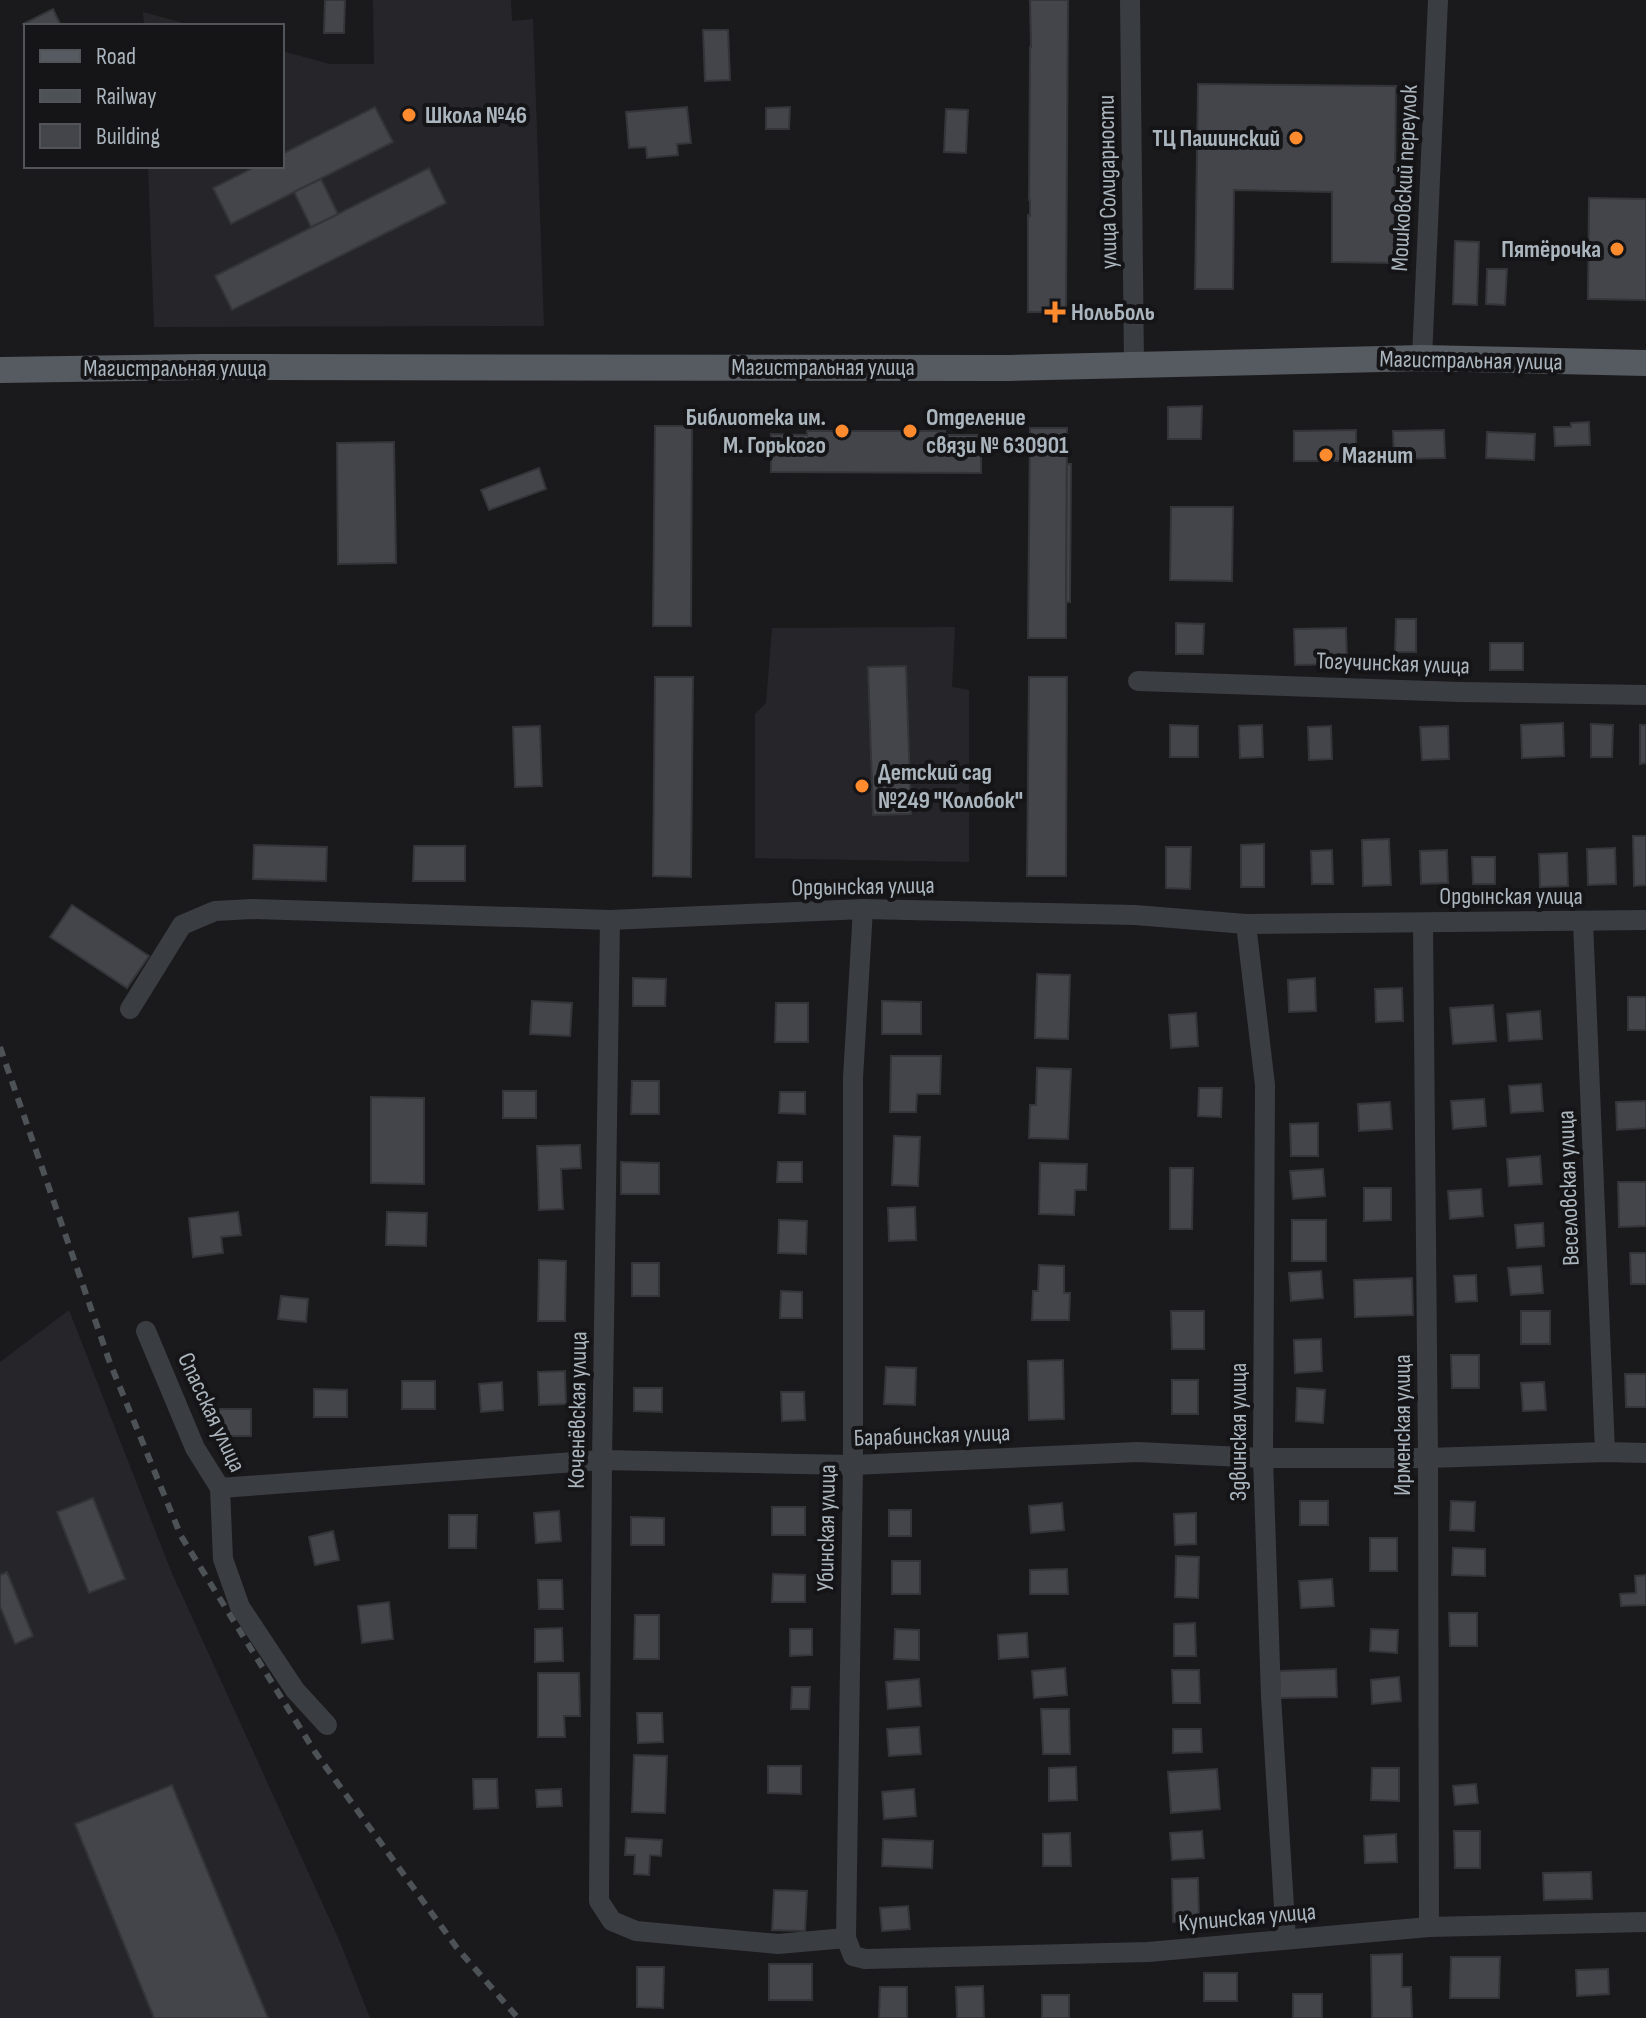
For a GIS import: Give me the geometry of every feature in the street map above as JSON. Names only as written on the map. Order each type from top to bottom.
[{"type":"main road","name":"Магистральная улица","points":[[0,370],[200,367],[1009,368],[1422,358],[1646,363]]},
{"type":"street","name":"улица Солидарности","points":[[1130,0],[1134,364]]},
{"type":"street","name":"Мошковский переулок","points":[[1422,358],[1438,0]]},
{"type":"street","name":"Тогучинская улица","points":[[1138,681],[1646,695]]},
{"type":"street","name":"Ордынская улица","points":[[130,1009],[182,925],[215,911],[252,909],[610,920],[863,909],[1135,915],[1246,924],[1646,920]]},
{"type":"street","name":"Убинская улица","points":[[850,1947],[853,1078],[863,909]]},
{"type":"street","name":"Коченёвская улица","points":[[599,1901],[610,920]]},
{"type":"street","name":"Веселовская улица","points":[[1583,922],[1605,1452]]},
{"type":"street","name":"Ирменская улица","points":[[1423,923],[1429,1927]]},
{"type":"street","name":"Здвинская улица","points":[[1246,924],[1265,1085],[1263,1458],[1271,1696],[1286,1939]]},
{"type":"street","name":"Спасская улица","points":[[146,1331],[195,1448],[220,1488],[223,1559],[240,1607],[295,1690],[327,1725]]},
{"type":"street","name":"Барабинская улица","points":[[220,1488],[602,1460],[853,1465],[1138,1452],[1263,1458],[1646,1453]]},
{"type":"street","name":"Купинская улица","points":[[599,1901],[612,1921],[636,1931],[850,1947],[865,1959],[1148,1952],[1429,1927],[1646,1922]]},
{"type":"shaded area","name":"Школа №46","points":[[373,0],[511,0],[512,21],[533,19],[544,326],[154,327],[148,168],[284,168],[284,52],[330,64],[374,64]]},
{"type":"shaded area","points":[[143,12],[187,24],[144,24]]},
{"type":"shaded area","name":"Детский сад №249 \"Колобок\"","points":[[955,627],[952,687],[969,690],[969,862],[755,858],[755,714],[766,703],[772,628]]},
{"type":"shaded area","points":[[69,1310],[171,1571],[340,1942],[370,2018],[0,2018],[0,1362]]},
{"type":"building","points":[[325,0],[345,0],[344,33],[324,33]]},
{"type":"building","points":[[1030,0],[1068,0],[1066,312],[1028,312]]},
{"type":"building","points":[[53,9],[60,24],[24,26],[23,24]]},
{"type":"building","points":[[703,30],[728,30],[730,80],[705,81]]},
{"type":"building","name":"ТЦ Пашинский","points":[[1198,84],[1396,86],[1394,263],[1332,262],[1332,192],[1234,190],[1233,289],[1195,289]]},
{"type":"building","points":[[375,107],[393,142],[231,224],[213,188],[253,168],[284,168],[284,153]]},
{"type":"building","points":[[687,107],[691,143],[677,144],[678,155],[647,158],[646,147],[629,148],[626,112]]},
{"type":"building","points":[[790,107],[789,129],[766,129],[766,108]]},
{"type":"building","points":[[946,109],[968,110],[966,153],[944,152]]},
{"type":"building","points":[[429,168],[446,203],[232,310],[215,276]]},
{"type":"building","points":[[321,179],[338,214],[311,227],[294,192]]},
{"type":"building","name":"Пятёрочка","points":[[1589,198],[1646,199],[1646,300],[1588,299]]},
{"type":"building","points":[[1455,241],[1479,242],[1477,305],[1453,304]]},
{"type":"building","points":[[1487,269],[1507,269],[1505,305],[1486,304]]},
{"type":"building","points":[[1202,406],[1201,439],[1168,439],[1168,407]]},
{"type":"building","points":[[1589,422],[1590,445],[1555,446],[1554,427],[1571,427],[1571,423]]},
{"type":"building","points":[[655,426],[692,426],[691,626],[653,626]]},
{"type":"building","points":[[1030,428],[1067,428],[1066,638],[1028,638]]},
{"type":"building","points":[[1356,430],[1356,461],[1294,461],[1294,431]]},
{"type":"building","points":[[1444,430],[1445,458],[1394,459],[1393,431]]},
{"type":"building","points":[[807,431],[945,431],[945,435],[981,435],[981,473],[771,472],[771,434],[807,435]]},
{"type":"building","points":[[1487,432],[1535,434],[1534,460],[1486,458]]},
{"type":"building","points":[[394,442],[396,563],[338,564],[337,443]]},
{"type":"building","points":[[1067,464],[1071,464],[1070,602],[1066,602]]},
{"type":"building","points":[[539,468],[546,489],[489,510],[481,490]]},
{"type":"building","points":[[1171,507],[1233,507],[1232,581],[1170,580]]},
{"type":"building","points":[[1396,619],[1416,619],[1416,652],[1395,652]]},
{"type":"building","points":[[1176,623],[1204,624],[1203,654],[1176,654]]},
{"type":"building","points":[[1346,628],[1347,664],[1295,665],[1294,629]]},
{"type":"building","points":[[1490,643],[1523,643],[1523,670],[1490,670]]},
{"type":"building","points":[[906,666],[911,814],[873,815],[868,667]]},
{"type":"building","points":[[655,677],[693,677],[691,877],[653,876]]},
{"type":"building","points":[[1029,677],[1067,677],[1066,876],[1027,876]]},
{"type":"building","points":[[1563,723],[1564,756],[1522,758],[1521,725]]},
{"type":"building","points":[[1591,724],[1613,725],[1612,757],[1591,757]]},
{"type":"building","points":[[1170,725],[1198,726],[1198,757],[1170,757]]},
{"type":"building","points":[[1262,725],[1263,757],[1240,758],[1239,726]]},
{"type":"building","points":[[1640,725],[1646,725],[1646,763],[1640,764]]},
{"type":"building","points":[[540,726],[542,786],[515,787],[513,727]]},
{"type":"building","points":[[1331,726],[1332,759],[1309,760],[1308,727]]},
{"type":"building","points":[[1448,726],[1449,759],[1422,760],[1420,727]]},
{"type":"building","points":[[1633,836],[1646,836],[1646,885],[1634,886]]},
{"type":"building","points":[[1389,839],[1391,885],[1363,886],[1362,840]]},
{"type":"building","points":[[1264,844],[1264,887],[1241,887],[1241,845]]},
{"type":"building","points":[[254,845],[327,847],[326,881],[253,879]]},
{"type":"building","points":[[414,846],[465,846],[465,881],[413,881]]},
{"type":"building","points":[[1166,847],[1191,847],[1190,889],[1166,888]]},
{"type":"building","points":[[1615,848],[1616,884],[1588,885],[1587,849]]},
{"type":"building","points":[[1332,850],[1333,884],[1312,884],[1311,851]]},
{"type":"building","points":[[1447,850],[1448,883],[1421,884],[1420,851]]},
{"type":"building","points":[[1567,853],[1568,886],[1540,887],[1539,854]]},
{"type":"building","points":[[1472,857],[1495,857],[1495,884],[1473,884]]},
{"type":"building","points":[[72,905],[149,956],[127,988],[50,937]]},
{"type":"building","points":[[1037,974],[1070,975],[1068,1039],[1035,1038]]},
{"type":"building","points":[[633,978],[666,979],[665,1006],[633,1006]]},
{"type":"building","points":[[1315,978],[1316,1011],[1289,1012],[1288,980]]},
{"type":"building","points":[[1402,988],[1403,1021],[1376,1022],[1375,989]]},
{"type":"building","points":[[1628,997],[1646,997],[1646,1030],[1628,1030]]},
{"type":"building","points":[[532,1001],[572,1003],[570,1036],[530,1034]]},
{"type":"building","points":[[882,1001],[921,1002],[921,1034],[882,1034]]},
{"type":"building","points":[[776,1003],[808,1003],[808,1042],[775,1042]]},
{"type":"building","points":[[1493,1005],[1496,1041],[1453,1044],[1450,1008]]},
{"type":"building","points":[[1540,1011],[1542,1039],[1509,1041],[1507,1014]]},
{"type":"building","points":[[1196,1013],[1198,1046],[1171,1048],[1169,1015]]},
{"type":"building","points":[[891,1056],[941,1056],[940,1094],[917,1094],[916,1112],[890,1112]]},
{"type":"building","points":[[1037,1068],[1071,1069],[1068,1139],[1029,1138],[1030,1105],[1036,1105]]},
{"type":"building","points":[[632,1081],[659,1081],[659,1114],[631,1114]]},
{"type":"building","points":[[1541,1084],[1543,1111],[1511,1113],[1509,1086]]},
{"type":"building","points":[[1199,1088],[1222,1088],[1221,1117],[1198,1116]]},
{"type":"building","points":[[503,1091],[536,1091],[536,1118],[503,1118]]},
{"type":"building","points":[[780,1092],[805,1092],[805,1114],[779,1113]]},
{"type":"building","points":[[371,1097],[424,1098],[424,1184],[371,1183]]},
{"type":"building","points":[[1484,1099],[1486,1126],[1453,1129],[1451,1101]]},
{"type":"building","points":[[1646,1101],[1646,1128],[1617,1130],[1616,1102]]},
{"type":"building","points":[[1390,1102],[1392,1129],[1359,1131],[1358,1104]]},
{"type":"building","points":[[1318,1123],[1318,1156],[1291,1156],[1290,1124]]},
{"type":"building","points":[[894,1136],[920,1137],[918,1186],[892,1185]]},
{"type":"building","points":[[580,1145],[581,1168],[561,1169],[563,1209],[539,1210],[537,1146]]},
{"type":"building","points":[[1540,1156],[1542,1184],[1509,1186],[1507,1159]]},
{"type":"building","points":[[621,1162],[659,1163],[659,1194],[621,1194]]},
{"type":"building","points":[[778,1162],[802,1162],[802,1182],[777,1182]]},
{"type":"building","points":[[1040,1163],[1087,1164],[1086,1190],[1075,1190],[1074,1215],[1039,1214]]},
{"type":"building","points":[[1170,1168],[1193,1168],[1192,1229],[1170,1229]]},
{"type":"building","points":[[1323,1169],[1325,1196],[1293,1199],[1290,1171]]},
{"type":"building","points":[[1618,1182],[1646,1182],[1646,1226],[1619,1227]]},
{"type":"building","points":[[1364,1188],[1391,1188],[1391,1220],[1364,1221]]},
{"type":"building","points":[[1481,1189],[1483,1216],[1450,1219],[1448,1191]]},
{"type":"building","points":[[915,1207],[916,1240],[889,1241],[888,1208]]},
{"type":"building","points":[[238,1212],[241,1235],[221,1237],[223,1253],[193,1257],[189,1218]]},
{"type":"building","points":[[387,1212],[427,1213],[426,1246],[386,1245]]},
{"type":"building","points":[[779,1220],[807,1221],[806,1254],[778,1253]]},
{"type":"building","points":[[1292,1220],[1326,1220],[1326,1261],[1292,1261]]},
{"type":"building","points":[[1543,1223],[1544,1246],[1517,1248],[1515,1225]]},
{"type":"building","points":[[1630,1253],[1646,1253],[1646,1284],[1631,1284]]},
{"type":"building","points":[[539,1260],[566,1261],[565,1321],[538,1321]]},
{"type":"building","points":[[632,1263],[659,1263],[659,1296],[632,1296]]},
{"type":"building","points":[[1039,1265],[1064,1266],[1064,1293],[1070,1293],[1069,1320],[1032,1320],[1033,1291],[1038,1291]]},
{"type":"building","points":[[1541,1266],[1543,1293],[1511,1295],[1508,1268]]},
{"type":"building","points":[[1321,1271],[1323,1298],[1291,1301],[1289,1273]]},
{"type":"building","points":[[1476,1275],[1477,1301],[1456,1302],[1454,1276]]},
{"type":"building","points":[[1412,1278],[1413,1315],[1355,1317],[1354,1280]]},
{"type":"building","points":[[781,1291],[802,1292],[802,1318],[780,1318]]},
{"type":"building","points":[[281,1296],[308,1299],[306,1322],[278,1319]]},
{"type":"building","points":[[1171,1311],[1204,1311],[1204,1349],[1172,1349]]},
{"type":"building","points":[[1521,1311],[1550,1311],[1550,1344],[1521,1344]]},
{"type":"building","points":[[1321,1339],[1322,1371],[1295,1373],[1294,1340]]},
{"type":"building","points":[[1451,1355],[1479,1355],[1479,1388],[1452,1388]]},
{"type":"building","points":[[1063,1360],[1064,1419],[1029,1420],[1028,1361]]},
{"type":"building","points":[[886,1367],[916,1368],[915,1405],[884,1404]]},
{"type":"building","points":[[565,1371],[566,1404],[539,1405],[538,1372]]},
{"type":"building","points":[[1625,1374],[1646,1374],[1646,1407],[1626,1407]]},
{"type":"building","points":[[1172,1380],[1198,1380],[1198,1414],[1172,1414]]},
{"type":"building","points":[[402,1381],[435,1381],[435,1409],[402,1409]]},
{"type":"building","points":[[502,1382],[503,1410],[481,1412],[479,1384]]},
{"type":"building","points":[[1544,1382],[1546,1410],[1523,1411],[1521,1383]]},
{"type":"building","points":[[634,1388],[662,1388],[662,1412],[634,1411]]},
{"type":"building","points":[[1297,1388],[1325,1390],[1323,1423],[1296,1421]]},
{"type":"building","points":[[314,1389],[347,1390],[347,1417],[314,1417]]},
{"type":"building","points":[[781,1392],[804,1392],[805,1420],[782,1421]]},
{"type":"building","points":[[218,1409],[251,1409],[251,1436],[218,1436]]},
{"type":"building","points":[[93,1498],[125,1579],[89,1593],[57,1512]]},
{"type":"building","points":[[1300,1501],[1328,1501],[1328,1525],[1300,1525]]},
{"type":"building","points":[[1451,1501],[1475,1502],[1474,1531],[1450,1530]]},
{"type":"building","points":[[1062,1503],[1064,1530],[1031,1533],[1029,1506]]},
{"type":"building","points":[[772,1507],[805,1507],[805,1535],[772,1535]]},
{"type":"building","points":[[889,1510],[911,1510],[911,1536],[889,1536]]},
{"type":"building","points":[[559,1511],[561,1541],[536,1543],[534,1513]]},
{"type":"building","points":[[1196,1513],[1196,1544],[1175,1545],[1174,1514]]},
{"type":"building","points":[[449,1515],[477,1515],[476,1548],[449,1548]]},
{"type":"building","points":[[631,1517],[664,1518],[664,1545],[631,1545]]},
{"type":"building","points":[[333,1531],[339,1560],[315,1565],[309,1537]]},
{"type":"building","points":[[1370,1538],[1397,1538],[1397,1571],[1370,1571]]},
{"type":"building","points":[[1453,1548],[1485,1549],[1485,1576],[1452,1575]]},
{"type":"building","points":[[1176,1556],[1199,1557],[1198,1598],[1175,1597]]},
{"type":"building","points":[[892,1561],[920,1561],[920,1594],[892,1594]]},
{"type":"building","points":[[1067,1569],[1068,1594],[1030,1594],[1030,1570]]},
{"type":"building","points":[[7,1572],[33,1636],[15,1644],[0,1606],[0,1575]]},
{"type":"building","points":[[773,1574],[805,1575],[805,1602],[772,1602]]},
{"type":"building","points":[[1646,1575],[1646,1605],[1621,1606],[1620,1594],[1636,1593],[1635,1576]]},
{"type":"building","points":[[1332,1579],[1334,1606],[1301,1608],[1299,1581]]},
{"type":"building","points":[[538,1580],[562,1580],[563,1609],[539,1609]]},
{"type":"building","points":[[389,1602],[393,1639],[362,1643],[358,1606]]},
{"type":"building","points":[[1449,1613],[1477,1613],[1477,1646],[1450,1646]]},
{"type":"building","points":[[635,1615],[659,1615],[659,1659],[634,1659]]},
{"type":"building","points":[[1195,1623],[1196,1656],[1174,1656],[1174,1624]]},
{"type":"building","points":[[562,1628],[563,1661],[535,1662],[535,1629]]},
{"type":"building","points":[[790,1629],[812,1629],[812,1655],[790,1656]]},
{"type":"building","points":[[895,1629],[919,1630],[919,1660],[894,1659]]},
{"type":"building","points":[[1371,1629],[1398,1630],[1397,1653],[1370,1651]]},
{"type":"building","points":[[1027,1633],[1028,1657],[999,1659],[998,1635]]},
{"type":"building","points":[[1065,1668],[1067,1695],[1034,1698],[1032,1671]]},
{"type":"building","points":[[1336,1669],[1337,1697],[1280,1698],[1279,1671]]},
{"type":"building","points":[[1172,1670],[1199,1670],[1200,1703],[1173,1703]]},
{"type":"building","points":[[538,1673],[579,1673],[580,1716],[564,1716],[565,1737],[538,1737]]},
{"type":"building","points":[[1399,1677],[1401,1701],[1372,1704],[1371,1680]]},
{"type":"building","points":[[919,1679],[921,1706],[888,1709],[886,1682]]},
{"type":"building","points":[[792,1687],[810,1687],[809,1709],[791,1709]]},
{"type":"building","points":[[1041,1709],[1069,1709],[1070,1754],[1043,1754]]},
{"type":"building","points":[[637,1713],[662,1713],[663,1742],[638,1743]]},
{"type":"building","points":[[919,1727],[921,1754],[889,1756],[887,1729]]},
{"type":"building","points":[[1173,1729],[1201,1729],[1202,1752],[1173,1753]]},
{"type":"building","points":[[634,1755],[667,1756],[665,1813],[632,1812]]},
{"type":"building","points":[[768,1766],[801,1766],[801,1794],[768,1793]]},
{"type":"building","points":[[1076,1767],[1077,1800],[1049,1801],[1049,1768]]},
{"type":"building","points":[[1372,1768],[1399,1768],[1399,1801],[1371,1800]]},
{"type":"building","points":[[1217,1769],[1220,1809],[1171,1813],[1168,1772]]},
{"type":"building","points":[[473,1779],[497,1779],[498,1808],[474,1809]]},
{"type":"building","points":[[1476,1784],[1478,1803],[1455,1805],[1453,1786]]},
{"type":"building","points":[[172,1785],[268,2018],[154,2018],[75,1824]]},
{"type":"building","points":[[561,1789],[562,1806],[537,1807],[536,1790]]},
{"type":"building","points":[[914,1789],[916,1816],[884,1819],[882,1792]]},
{"type":"building","points":[[1202,1831],[1204,1858],[1172,1860],[1170,1833]]},
{"type":"building","points":[[1454,1831],[1480,1831],[1480,1868],[1455,1868]]},
{"type":"building","points":[[1070,1833],[1071,1866],[1043,1866],[1043,1834]]},
{"type":"building","points":[[1396,1834],[1397,1862],[1365,1863],[1364,1836]]},
{"type":"building","points":[[626,1838],[662,1840],[661,1856],[650,1855],[649,1875],[634,1874],[635,1855],[625,1855]]},
{"type":"building","points":[[883,1839],[933,1841],[932,1868],[882,1866]]},
{"type":"building","points":[[1591,1872],[1592,1899],[1544,1900],[1543,1873]]},
{"type":"building","points":[[1198,1878],[1199,1921],[1173,1922],[1172,1879]]},
{"type":"building","points":[[774,1890],[807,1891],[805,1931],[772,1930]]},
{"type":"building","points":[[908,1906],[910,1929],[882,1931],[880,1908]]},
{"type":"building","points":[[1402,1954],[1402,1987],[1411,1987],[1412,2018],[1372,2018],[1371,1955]]},
{"type":"building","points":[[1451,1957],[1500,1957],[1499,1998],[1450,1998]]},
{"type":"building","points":[[769,1964],[812,1964],[812,2000],[769,2000]]},
{"type":"building","points":[[637,1967],[664,1967],[663,2008],[637,2007]]},
{"type":"building","points":[[1608,1969],[1609,1994],[1577,1996],[1576,1970]]},
{"type":"building","points":[[1204,1973],[1237,1973],[1237,2001],[1204,2001]]},
{"type":"building","points":[[983,1986],[984,2018],[957,2018],[956,1987]]},
{"type":"building","points":[[880,1987],[907,1987],[907,2018],[879,2018]]},
{"type":"building","points":[[1293,1994],[1322,1994],[1322,2018],[1293,2018]]},
{"type":"building","points":[[1042,1995],[1069,1995],[1069,2018],[1042,2018]]},
{"type":"railway","points":[[0,1047],[110,1363],[181,1536],[315,1752],[457,1948],[518,2018]]},
{"type":"place","name":"Школа №46","points":[[409,115]]},
{"type":"place","name":"ТЦ Пашинский","points":[[1296,138]]},
{"type":"place","name":"Пятёрочка","points":[[1617,249]]},
{"type":"place","name":"НольБоль","points":[[1055,312]]},
{"type":"place","name":"Библиотека им. М. Горького","points":[[842,431]]},
{"type":"place","name":"Отделение связи № 630901","points":[[910,431]]},
{"type":"place","name":"Магнит","points":[[1326,455]]},
{"type":"place","name":"Детский сад №249 \"Колобок\"","points":[[862,786]]}]
